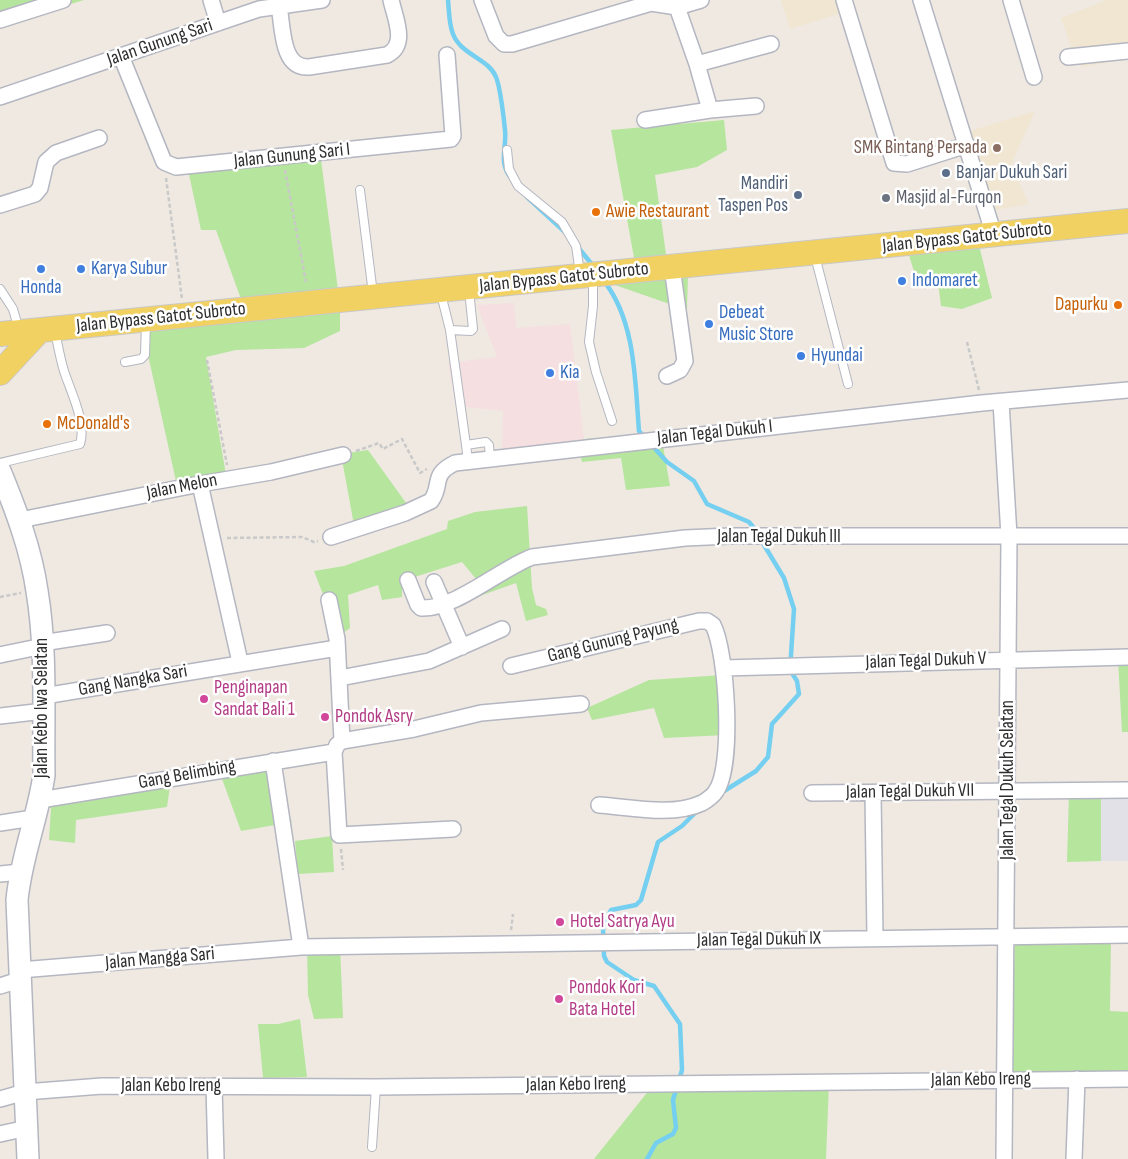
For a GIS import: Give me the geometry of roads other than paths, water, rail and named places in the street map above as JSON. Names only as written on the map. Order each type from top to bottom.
[{"type":"main road","name":"Jalan Bypass Gatot Subroto","points":[[28,332],[1128,221]]},
{"type":"main road","points":[[0,373],[28,332]]},
{"type":"street","points":[[2,16],[63,0]]},
{"type":"street","points":[[211,0],[218,23]]},
{"type":"street","name":"Jalan Gunung Sari","points":[[0,97],[259,9],[322,0]]},
{"type":"street","points":[[279,6],[292,63],[299,68],[387,54],[394,51],[398,45],[399,37],[391,0]]},
{"type":"street","points":[[482,0],[496,36],[500,41],[509,45],[534,39],[650,2],[676,7],[701,0]]},
{"type":"street","points":[[844,0],[894,163],[906,164],[967,145]]},
{"type":"street","points":[[921,0],[994,235]]},
{"type":"street","points":[[1011,0],[1034,77]]},
{"type":"street","points":[[676,7],[697,64],[710,110]]},
{"type":"street","points":[[697,64],[771,44]]},
{"type":"street","points":[[1068,57],[1128,51]]},
{"type":"street","name":"Jalan Gunung Sari I","points":[[121,56],[164,162],[176,167],[451,139],[453,136],[447,55]]},
{"type":"street","points":[[645,120],[710,110],[756,106]]},
{"type":"street","points":[[0,205],[35,194],[40,188],[46,162],[56,153],[99,138]]},
{"type":"street","points":[[667,376],[680,370],[684,361],[672,267]]},
{"type":"street","name":"Jalan Tegal Dukuh I","points":[[331,537],[405,513],[431,501],[439,476],[445,468],[455,463],[982,403],[1128,390]]},
{"type":"street","name":"Jalan Tegal Dukuh Selatan","points":[[1001,402],[1009,536],[1004,1159]]},
{"type":"street","name":"Jalan Melon","points":[[20,520],[229,478],[272,472],[343,455]]},
{"type":"street","name":"Jalan Kebo Iwa Selatan","points":[[0,471],[5,494],[20,520],[37,590],[42,644],[44,775],[36,809],[10,873],[17,900],[13,979],[25,1092],[28,1159]]},
{"type":"street","points":[[200,484],[210,538],[240,662]]},
{"type":"street","name":"Jalan Tegal Dukuh III","points":[[443,604],[486,583],[513,564],[532,557],[676,540],[730,536],[1128,536]]},
{"type":"street","points":[[408,580],[420,608],[443,604]]},
{"type":"street","points":[[434,582],[462,647]]},
{"type":"street","points":[[329,600],[340,678],[338,746],[339,836],[452,829]]},
{"type":"street","name":"Gang Gunung Payung","points":[[511,666],[699,621],[707,621],[713,625],[717,632],[724,668]]},
{"type":"street","points":[[340,678],[414,665],[462,647],[502,629]]},
{"type":"street","points":[[0,655],[42,644],[107,633]]},
{"type":"street","name":"Gang Nangka Sari","points":[[0,716],[44,704],[240,662],[337,648]]},
{"type":"street","name":"Jalan Tegal Dukuh V","points":[[724,668],[1008,658],[1128,657]]},
{"type":"street","points":[[599,805],[656,809],[683,808],[702,802],[716,790],[724,768],[726,737],[724,668]]},
{"type":"street","name":"Gang Belimbing","points":[[0,823],[36,809],[274,760],[482,713],[581,704]]},
{"type":"street","points":[[274,760],[301,948]]},
{"type":"street","name":"Jalan Tegal Dukuh VII","points":[[812,793],[1128,790]]},
{"type":"street","points":[[872,793],[875,938]]},
{"type":"street","name":"Jalan Tegal Dukuh IX","points":[[301,948],[1128,935]]},
{"type":"street","name":"Jalan Mangga Sari","points":[[13,979],[301,948]]},
{"type":"street","points":[[1074,1159],[1077,1079]]},
{"type":"street","name":"Jalan Kebo Ireng","points":[[0,1099],[25,1092],[102,1086],[376,1087],[1128,1079]]},
{"type":"street","points":[[214,1086],[216,1159]]},
{"type":"street","points":[[0,1134],[27,1128]]},
{"type":"lane","points":[[507,150],[512,178],[518,186],[562,222],[576,246],[587,275],[593,306],[589,342],[612,421]]},
{"type":"lane","points":[[360,190],[373,296]]},
{"type":"lane","points":[[814,254],[848,384]]},
{"type":"lane","points":[[450,330],[473,329],[469,288]]},
{"type":"lane","points":[[0,289],[28,332],[63,367],[74,398],[81,431],[80,444],[0,463]]},
{"type":"lane","points":[[440,291],[450,330],[468,461]]},
{"type":"lane","points":[[124,362],[141,359],[145,355],[146,319]]},
{"type":"lane","points":[[466,445],[486,442],[489,445],[490,459]]},
{"type":"lane","points":[[372,1147],[376,1087]]},
{"type":"waterway","points":[[448,0],[449,17],[453,34],[457,41],[468,52],[487,65],[496,77],[505,130],[504,161],[511,178]]},
{"type":"waterway","points":[[527,197],[567,234]]},
{"type":"waterway","points":[[577,246],[594,267]]},
{"type":"waterway","points":[[604,281],[615,297],[628,334],[635,373],[639,431],[645,438]]},
{"type":"waterway","points":[[650,443],[667,462],[694,481],[707,504],[749,522],[758,533]]},
{"type":"waterway","points":[[721,793],[756,771],[768,757],[772,724],[799,694],[797,681],[790,670],[794,609],[784,578],[761,540]]},
{"type":"waterway","points":[[647,1159],[656,1143],[673,1134],[676,1128],[673,1100],[682,1070],[680,1024],[654,986],[634,980],[607,962],[604,956],[603,927],[611,910],[636,905],[641,900],[658,842],[682,826],[699,809]]},
{"type":"place","name":"SMK Bintang Persada","points":[[997,148]]},
{"type":"place","name":"Banjar Dukuh Sari","points":[[946,173]]},
{"type":"place","name":"Mandiri Taspen Pos","points":[[798,195]]},
{"type":"place","name":"Masjid al-Furqon","points":[[886,198]]},
{"type":"place","name":"Awie Restaurant","points":[[596,212]]},
{"type":"place","name":"Honda","points":[[41,269]]},
{"type":"place","name":"Karya Subur","points":[[81,269]]},
{"type":"place","name":"Indomaret","points":[[902,281]]},
{"type":"place","name":"Dapurku","points":[[1118,305]]},
{"type":"place","name":"Debeat Music Store","points":[[709,324]]},
{"type":"place","name":"Hyundai","points":[[801,356]]},
{"type":"place","name":"Kia","points":[[550,373]]},
{"type":"place","name":"McDonald's","points":[[47,424]]},
{"type":"place","name":"Penginapan Sandat Bali 1","points":[[204,699]]},
{"type":"place","name":"Pondok Asry","points":[[325,717]]},
{"type":"place","name":"Hotel Satrya Ayu","points":[[560,922]]},
{"type":"place","name":"Pondok Kori Bata Hotel","points":[[559,999]]}]
